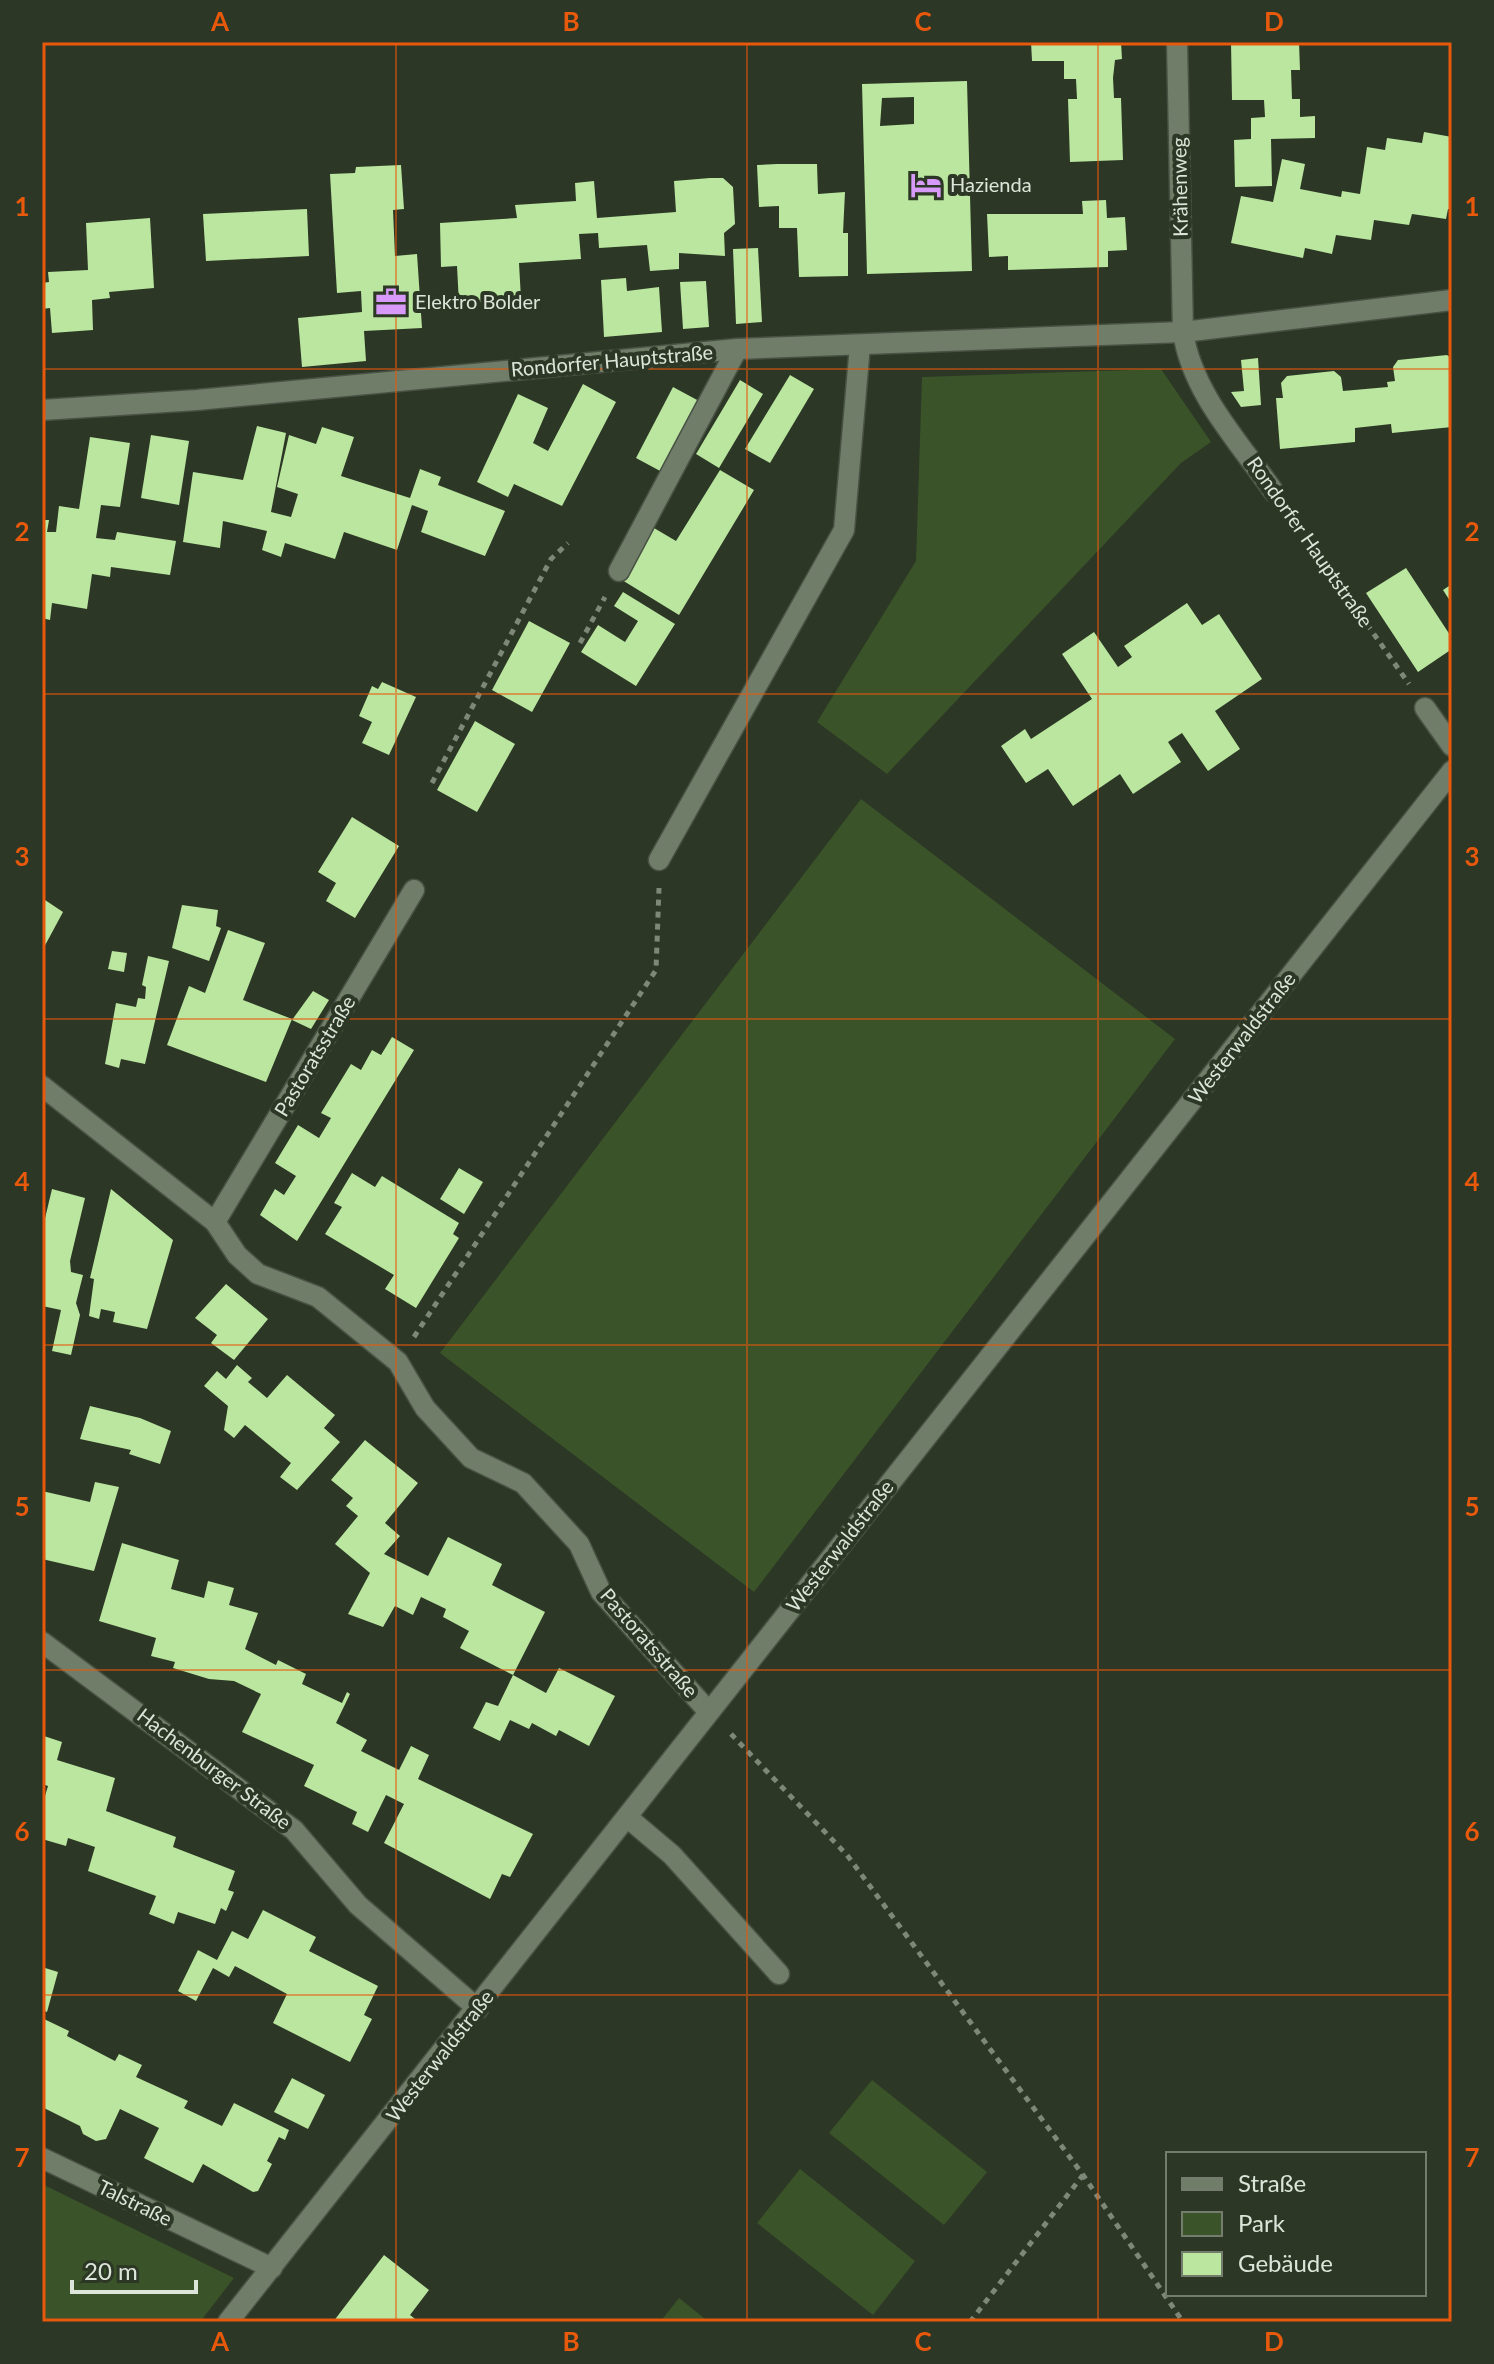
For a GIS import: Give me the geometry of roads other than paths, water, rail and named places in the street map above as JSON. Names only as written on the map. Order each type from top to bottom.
[{"type":"street","name":"Krähenweg","points":[[1177,42],[1183,332]]},
{"type":"street","name":"Rondorfer Hauptstraße","points":[[42,410],[197,400],[737,349],[1183,332],[1452,300]]},
{"type":"street","name":"Rondorfer Hauptstraße","points":[[1183,332],[1187,358],[1200,387],[1274,492]]},
{"type":"street","points":[[659,860],[844,530],[860,345]]},
{"type":"street","points":[[619,571],[737,349]]},
{"type":"street","points":[[1425,708],[1452,746]]},
{"type":"street","name":"Westerwaldstraße","points":[[228,2322],[1452,771]]},
{"type":"street","name":"Pastoratsstraße","points":[[215,1222],[414,890]]},
{"type":"street","name":"Pastoratsstraße","points":[[42,1086],[215,1222],[237,1255],[258,1274],[318,1297],[398,1362],[425,1408],[471,1458],[523,1483],[579,1544],[601,1592],[709,1712]]},
{"type":"street","name":"Hachenburger Straße","points":[[42,1642],[294,1830],[358,1905],[478,2009]]},
{"type":"street","points":[[627,1817],[672,1855],[779,1974]]},
{"type":"street","name":"Talstraße","points":[[42,2158],[272,2268]]},
{"type":"place","name":"Hazienda","points":[[926,185]]},
{"type":"place","name":"Elektro Bolder","points":[[391,302]]}]
